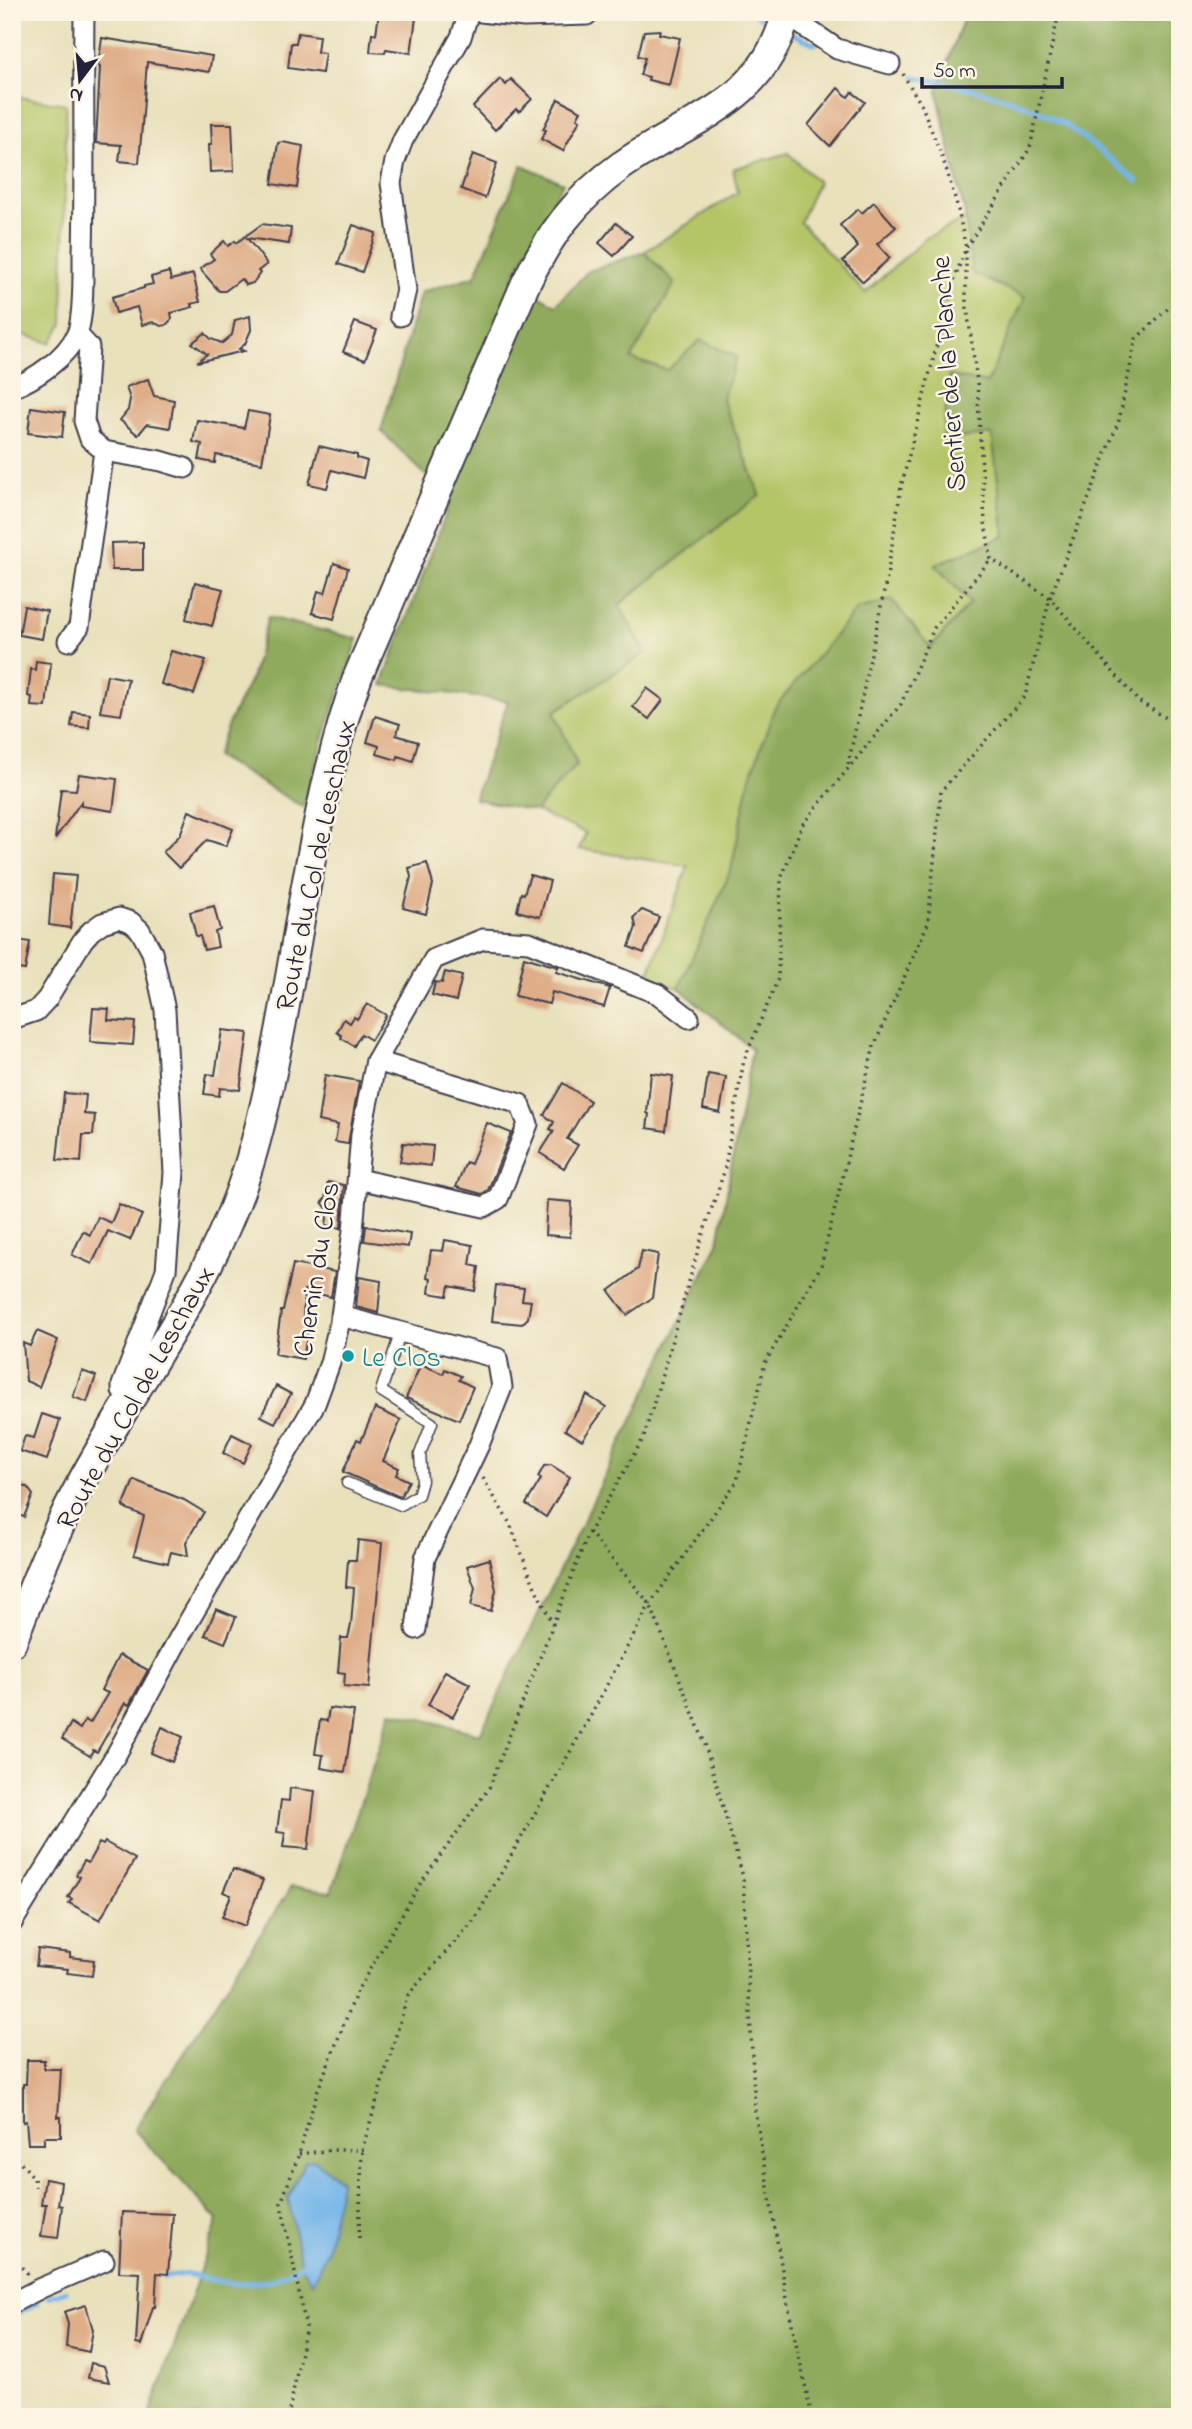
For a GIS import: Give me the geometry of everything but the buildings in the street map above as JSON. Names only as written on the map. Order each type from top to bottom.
[{"type":"main road","name":"Route du Col de Leschaux","points":[[12,1642],[79,1488],[216,1250],[242,1187],[263,1117],[292,976],[321,806],[344,714],[525,285],[553,232],[587,194],[622,165],[714,113],[747,85],[772,49],[787,14]]},
{"type":"street","points":[[12,388],[29,382],[58,359],[77,334],[82,303],[85,193],[84,12]]},
{"type":"street","points":[[400,316],[406,290],[391,183],[395,161],[402,140],[461,37],[469,12]]},
{"type":"street","points":[[481,12],[524,17],[587,15]]},
{"type":"street","points":[[787,14],[837,49],[890,64]]},
{"type":"street","points":[[77,334],[89,347],[84,421],[90,439],[103,451],[186,468]]},
{"type":"street","points":[[68,642],[79,627],[103,451]]},
{"type":"street","points":[[12,1019],[36,1011],[42,1005],[83,940],[102,923],[119,918],[131,922],[140,930],[152,952],[165,1010],[174,1173],[166,1270],[122,1385],[121,1391],[130,1401]]},
{"type":"street","name":"Chemin du Clos","points":[[12,1923],[117,1753],[179,1638],[315,1404],[330,1363],[341,1316],[361,1134],[376,1061],[434,959],[483,939],[529,942],[658,994],[689,1018]]},
{"type":"street","points":[[358,1179],[484,1207],[498,1199],[528,1124],[520,1104],[376,1061]]},
{"type":"street","points":[[341,1316],[498,1358],[502,1387],[479,1445],[425,1558],[416,1629]]},
{"type":"street","points":[[12,2303],[104,2261]]},
{"type":"lane","points":[[347,1483],[401,1505],[418,1495],[422,1481],[420,1454],[432,1423],[381,1391],[401,1331]]},
{"type":"path","points":[[847,769],[887,577],[901,487],[951,288],[966,248],[1030,148],[1059,12]]},
{"type":"path","name":"Sentier de la Planche","points":[[890,64],[905,76],[922,106],[945,165],[966,248],[966,301],[977,381],[985,522],[991,559]]},
{"type":"path","points":[[359,2238],[362,2150],[408,1995],[475,1919],[591,1715],[650,1604],[737,1481],[765,1363],[821,1266],[874,1046],[928,923],[941,791],[1025,696],[1050,598],[1119,421],[1136,339],[1180,297]]},
{"type":"path","points":[[288,2417],[306,2327],[281,2203],[317,2092],[357,1991],[419,1884],[489,1788],[589,1532],[644,1437],[701,1240],[724,1172],[744,1060],[778,979],[781,879],[802,825],[901,704],[934,628],[991,559],[1050,598],[1138,701],[1180,726]]},
{"type":"path","points":[[479,1445],[482,1477],[510,1524],[553,1625]]},
{"type":"path","points":[[589,1532],[650,1604],[705,1744],[743,1877],[755,2110],[788,2305],[812,2417]]},
{"type":"path","points":[[299,2154],[362,2150]]},
{"type":"path","points":[[12,2152],[34,2178],[35,2187]]},
{"type":"green space","points":[[966,12],[1180,12],[1180,2417],[149,2417],[218,2220],[134,2130],[291,1887],[331,1892],[391,1711],[480,1734],[718,1243],[752,1049],[679,988],[731,870],[749,782],[775,707],[857,609],[892,600],[931,648],[970,603],[935,565],[1005,536],[992,434],[942,440],[950,376],[987,383],[1025,297],[972,273],[966,219],[937,91]]},
{"type":"green space","points":[[12,96],[66,104],[63,324],[50,343],[12,331]]},
{"type":"green space","points":[[788,153],[818,182],[800,222],[865,293],[926,238],[966,219],[972,273],[1026,297],[987,383],[949,376],[943,440],[992,434],[1005,536],[935,565],[970,603],[930,648],[892,600],[775,707],[749,782],[731,870],[679,988],[648,977],[688,866],[579,849],[586,833],[535,811],[577,764],[554,712],[646,653],[619,605],[760,494],[722,399],[667,370],[631,359],[674,283],[644,252],[738,192],[733,169]]},
{"type":"green space","points":[[522,165],[563,183],[512,280],[556,305],[588,271],[644,252],[675,283],[631,359],[667,370],[700,340],[737,357],[722,399],[760,495],[619,604],[646,653],[554,712],[577,764],[535,811],[474,799],[508,701],[382,685],[451,500],[381,431],[421,292],[475,276]]},
{"type":"green space","points":[[268,617],[358,639],[324,736],[303,807],[216,756],[252,676]]},
{"type":"water","points":[[315,2160],[341,2181],[327,2251],[312,2283],[301,2265],[288,2198],[305,2161]]},
{"type":"waterway","points":[[750,12],[767,21]]},
{"type":"waterway","points":[[789,32],[815,44]]},
{"type":"waterway","points":[[915,77],[991,94],[1046,115],[1083,137],[1137,181]]},
{"type":"waterway","points":[[164,2277],[184,2274],[233,2284],[270,2281],[301,2265]]},
{"type":"waterway","points":[[49,2297],[66,2291]]},
{"type":"waterway","points":[[12,2316],[37,2303]]},
{"type":"place","name":"Le Clos","points":[[348,1356]]}]
